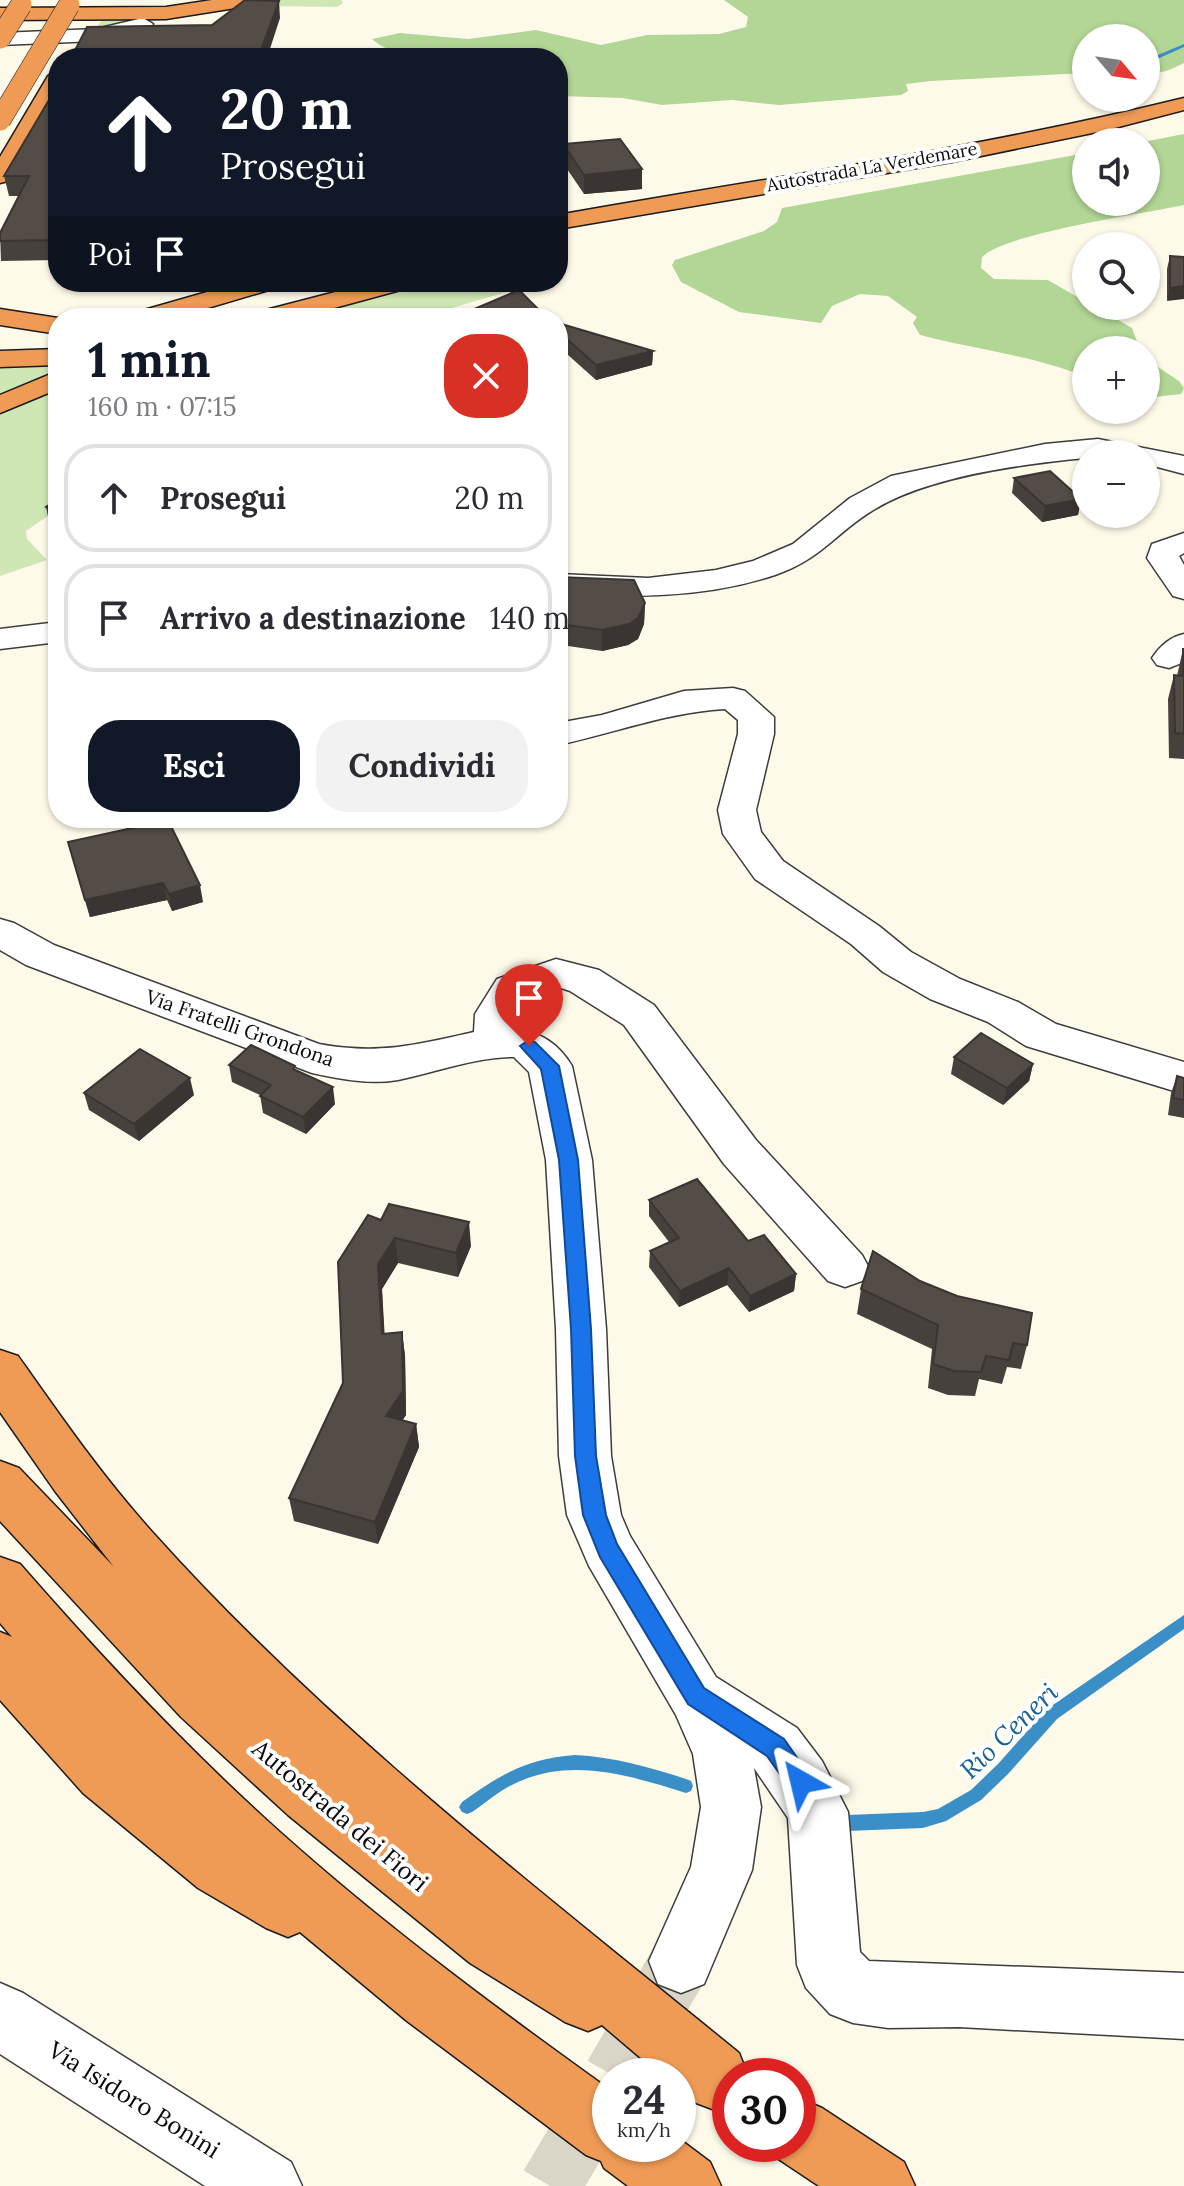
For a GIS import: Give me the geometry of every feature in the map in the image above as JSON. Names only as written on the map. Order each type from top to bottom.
[{"type":"highway","points":[[0,14],[166,13],[248,0]]},
{"type":"highway","points":[[8,68],[60,2]]},
{"type":"highway","points":[[0,120],[60,2]]},
{"type":"highway","points":[[74,48],[99,2]]},
{"type":"highway","points":[[0,39],[23,3]]},
{"type":"highway","points":[[0,176],[48,93]]},
{"type":"highway","name":"Autostrada La Verdemare","points":[[568,220],[1076,131],[1184,104]]},
{"type":"highway","points":[[1153,128],[1184,120]]},
{"type":"highway","name":"Autostrada La Verdemare","points":[[572,243],[668,221],[1072,147]]},
{"type":"highway","points":[[180,308],[236,292]]},
{"type":"highway","points":[[232,308],[276,292]]},
{"type":"highway","points":[[303,308],[364,292]]},
{"type":"highway","points":[[0,317],[48,324]]},
{"type":"highway","points":[[0,349],[48,347]]},
{"type":"highway","points":[[0,359],[48,357]]},
{"type":"highway","points":[[0,405],[48,383]]},
{"type":"highway","points":[[0,1371],[57,1453],[152,1570],[249,1673],[465,1870],[712,2073]]},
{"type":"highway","name":"Autostrada dei Fiori","points":[[0,1484],[201,1698],[309,1794],[492,1941],[712,2075]]},
{"type":"highway","points":[[0,1582],[70,1663],[258,1855],[383,1961],[592,2118]]},
{"type":"highway","points":[[0,1659],[104,1772],[220,1866],[383,1961]]},
{"type":"highway","points":[[816,2144],[880,2186]]},
{"type":"highway","points":[[653,2162],[686,2186]]},
{"type":"street","points":[[0,39],[96,35],[143,24]]},
{"type":"street","points":[[568,584],[648,588],[716,580],[764,568],[804,551],[861,504],[902,482],[1045,453],[1072,450]]},
{"type":"street","points":[[1160,459],[1184,465]]},
{"type":"street","points":[[1184,542],[1163,551],[1163,558],[1184,589]]},
{"type":"street","points":[[0,639],[48,633]]},
{"type":"street","points":[[568,732],[608,724],[684,701],[733,698],[756,717],[756,734],[737,810],[742,834],[769,870],[865,935],[897,962],[945,989],[1003,1012],[1041,1035],[1184,1078]]},
{"type":"street","name":"Via Fratelli Grondona","points":[[0,932],[40,955],[312,1058],[354,1066],[395,1065],[495,1042],[529,1046],[550,1066],[569,1160],[581,1329],[585,1456],[594,1515],[608,1549],[696,1696],[722,1753],[731,1807],[721,1870],[681,1961]]},
{"type":"street","points":[[495,1042],[496,1014],[512,989],[556,973],[584,980],[639,1015],[740,1152],[845,1268]]},
{"type":"street","points":[[696,1696],[776,1748],[818,1812],[825,1874],[829,1965],[853,1991],[888,1996],[972,1996],[1184,2006]]},
{"type":"street","name":"Via Isidoro Bonini","points":[[0,2016],[267,2186]]},
{"type":"green space","points":[[264,0],[341,0],[343,3],[337,7],[262,6],[95,30],[104,17]]},
{"type":"green space","points":[[724,0],[1184,0],[1184,63],[1160,72],[1160,24],[1072,24],[1072,74],[931,81],[906,84],[908,91],[901,95],[779,105],[732,100],[662,105],[623,98],[568,96],[568,48],[387,48],[372,39],[400,33],[468,39],[536,30],[601,45],[647,35],[719,34],[746,27],[748,17]]},
{"type":"green space","points":[[1184,134],[1184,205],[1160,209],[1160,139]]},
{"type":"green space","points":[[1072,156],[1072,216],[1124,216],[1018,240],[982,257],[981,268],[994,279],[1048,280],[1072,294],[1072,320],[1118,320],[1132,328],[1135,336],[1072,336],[1072,372],[1025,358],[920,335],[913,323],[917,317],[888,296],[860,294],[832,306],[821,323],[739,312],[681,282],[672,265],[675,260],[764,231],[777,222],[782,208]]},
{"type":"green space","points":[[402,292],[507,292],[452,308],[337,308]]},
{"type":"green space","points":[[48,362],[48,376],[0,397],[0,365]]},
{"type":"green space","points":[[1160,368],[1179,381],[1184,388],[1181,394],[1160,396]]},
{"type":"green space","points":[[48,391],[48,516],[26,531],[27,539],[47,560],[0,576],[0,415]]},
{"type":"building","points":[[245,0],[279,1],[262,48],[76,48],[87,27],[212,25]]},
{"type":"building","points":[[48,102],[48,240],[0,241],[0,233],[29,176],[4,176]]},
{"type":"building","points":[[620,139],[642,169],[584,175],[568,151],[568,144]]},
{"type":"building","points":[[1170,256],[1184,257],[1184,286],[1170,288]]},
{"type":"building","points":[[521,292],[537,308],[476,308]]},
{"type":"building","points":[[568,326],[653,351],[596,365],[568,340]]},
{"type":"building","points":[[1050,471],[1072,491],[1072,501],[1045,506],[1014,478]]},
{"type":"building","points":[[568,577],[634,580],[645,603],[638,618],[629,624],[602,630],[568,625]]},
{"type":"building","points":[[1183,649],[1184,734],[1175,733],[1174,675],[1183,676]]},
{"type":"building","points":[[132,828],[172,828],[200,885],[169,894],[163,883],[85,900],[68,842]]},
{"type":"building","points":[[981,1033],[1033,1064],[1007,1088],[954,1057]]},
{"type":"building","points":[[251,1045],[333,1087],[303,1117],[260,1096],[271,1085],[229,1065]]},
{"type":"building","points":[[140,1049],[190,1078],[134,1124],[84,1093]]},
{"type":"building","points":[[1177,1076],[1184,1078],[1184,1100],[1173,1098]]},
{"type":"building","points":[[697,1179],[748,1241],[764,1235],[796,1274],[750,1296],[729,1268],[680,1291],[650,1251],[679,1238],[649,1200]]},
{"type":"building","points":[[389,1204],[469,1222],[456,1253],[395,1238],[378,1264],[382,1334],[402,1332],[403,1391],[386,1416],[416,1424],[375,1522],[289,1498],[343,1383],[338,1262],[368,1215],[381,1220]]},
{"type":"building","points":[[873,1251],[920,1281],[957,1296],[1032,1313],[1027,1345],[1013,1343],[1009,1360],[986,1356],[981,1372],[954,1371],[933,1364],[938,1325],[861,1289]]},
{"type":"waterway","points":[[1160,56],[1184,45]]},
{"type":"waterway","name":"Rio Ceneri","points":[[847,1823],[923,1820],[941,1816],[976,1795],[1052,1714],[1184,1621]]},
{"type":"waterway","name":"Rio Ceneri","points":[[467,1807],[508,1779],[553,1764],[597,1763],[686,1786]]},
{"type":"tunnel","points":[[624,2058],[681,1961]]},
{"type":"tunnel","points":[[550,2186],[592,2115]]},
{"type":"route","points":[[529,1046],[550,1066],[569,1160],[581,1329],[585,1456],[594,1515],[608,1549],[696,1696],[776,1748],[801,1782]]}]
